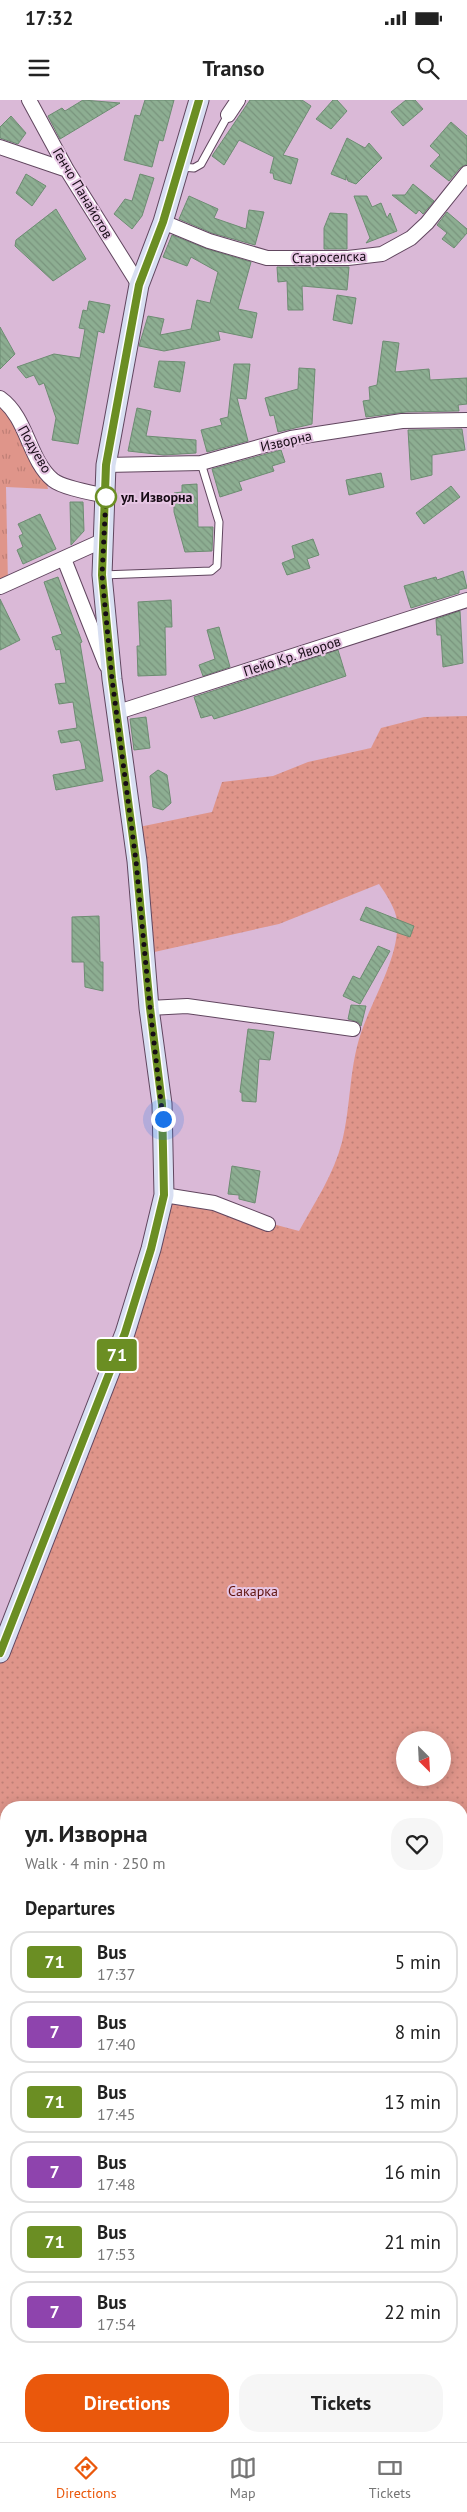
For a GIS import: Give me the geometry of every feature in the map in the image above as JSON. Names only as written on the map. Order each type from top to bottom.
[{"type":"main road","points":[[0,1653],[125,1333],[151,1249],[164,1195],[162,1104],[150,1008],[136,861],[118,712],[112,679],[102,575],[106,465],[139,285],[181,167],[199,100]]},
{"type":"street","name":"Генчо Панайотов","points":[[29,100],[67,170],[139,285]]},
{"type":"street","points":[[228,116],[238,100]]},
{"type":"street","points":[[0,147],[67,170]]},
{"type":"street","name":"Староселска","points":[[163,222],[209,241],[267,258],[348,258],[382,254],[411,238],[427,223],[467,172]]},
{"type":"street","name":"Подуево","points":[[0,398],[17,416],[43,469],[55,481],[106,496]]},
{"type":"street","name":"Изворна","points":[[106,465],[201,463],[301,437],[402,421],[467,420]]},
{"type":"street","points":[[0,587],[104,540]]},
{"type":"street","points":[[64,559],[112,679]]},
{"type":"street","name":"Пейо Кр. Яворов","points":[[118,712],[467,600]]},
{"type":"street","points":[[150,1008],[187,1006],[353,1029]]},
{"type":"street","points":[[164,1195],[214,1203],[268,1224]]},
{"type":"lane","points":[[181,167],[194,168],[201,164],[228,116]]},
{"type":"lane","points":[[102,575],[211,571],[218,566],[219,522],[201,463]]},
{"type":"green space","points":[[0,398],[43,469],[48,489],[6,487],[8,584],[0,587]]},
{"type":"green space","name":"Сакарка","points":[[467,716],[467,1801],[0,1801],[0,1653],[125,1333],[164,1195],[299,1231],[324,1188],[339,1154],[345,1128],[357,1046],[390,963],[397,935],[395,912],[379,884],[279,924],[150,953],[139,827],[212,812],[222,782],[273,776],[308,762],[371,748],[381,728],[424,717]]},
{"type":"building","points":[[83,100],[120,103],[60,139],[48,116],[62,108],[65,111]]},
{"type":"building","points":[[145,100],[174,100],[163,141],[159,140],[152,167],[124,160],[135,115],[140,116]]},
{"type":"building","points":[[250,100],[302,100],[311,106],[283,155],[298,159],[291,184],[274,179],[273,173],[270,173],[274,157],[239,140],[224,165],[212,156]]},
{"type":"building","points":[[333,100],[337,100],[347,111],[331,129],[316,119]]},
{"type":"building","points":[[406,100],[415,100],[423,109],[403,126],[391,112]]},
{"type":"building","points":[[11,116],[26,133],[18,144],[0,138],[0,127]]},
{"type":"building","points":[[451,122],[467,136],[467,164],[460,168],[449,181],[430,166],[440,155],[430,146]]},
{"type":"building","points":[[347,138],[365,148],[369,143],[382,158],[356,184],[348,181],[346,175],[346,180],[331,174]]},
{"type":"building","points":[[26,174],[46,186],[32,206],[16,193]]},
{"type":"building","points":[[140,174],[154,178],[142,216],[132,229],[114,214],[125,199],[132,201]]},
{"type":"building","points":[[413,184],[434,201],[423,214],[419,210],[416,214],[392,195],[405,195]]},
{"type":"building","points":[[189,196],[218,209],[214,218],[246,229],[249,210],[264,212],[255,245],[212,233],[179,219]]},
{"type":"building","points":[[354,196],[367,196],[372,207],[381,203],[387,218],[390,213],[397,231],[366,243],[370,238]]},
{"type":"building","points":[[56,209],[86,259],[53,281],[15,246],[16,240]]},
{"type":"building","points":[[447,212],[467,229],[467,233],[454,248],[442,239],[447,233],[437,225]]},
{"type":"building","points":[[330,213],[347,214],[347,249],[324,249],[324,228]]},
{"type":"building","points":[[172,235],[207,249],[251,262],[238,309],[257,313],[252,338],[218,331],[220,340],[164,351],[139,346],[148,316],[164,319],[160,335],[191,329],[197,300],[210,303],[218,272],[191,257],[187,266],[163,257]]},
{"type":"building","points":[[277,267],[349,267],[347,290],[302,286],[303,310],[288,310],[287,281],[278,282]]},
{"type":"building","points":[[337,295],[356,298],[352,324],[333,320]]},
{"type":"building","points":[[89,301],[110,305],[104,333],[98,331],[78,444],[52,440],[56,418],[44,383],[39,385],[34,375],[26,378],[17,367],[54,354],[80,358],[85,329],[79,328],[83,310],[87,311]]},
{"type":"building","points":[[0,327],[15,354],[0,369]]},
{"type":"building","points":[[383,341],[399,343],[395,372],[429,369],[430,380],[467,378],[467,404],[458,405],[459,411],[406,412],[366,417],[363,401],[370,400],[369,387],[377,385]]},
{"type":"building","points":[[159,361],[185,362],[180,392],[154,387]]},
{"type":"building","points":[[234,364],[250,364],[246,399],[237,398],[248,441],[207,452],[201,430],[222,425],[220,419],[228,417]]},
{"type":"building","points":[[299,368],[315,369],[312,424],[278,432],[274,415],[270,416],[265,398],[298,389]]},
{"type":"building","points":[[137,408],[151,411],[146,436],[196,440],[196,453],[164,455],[128,451]]},
{"type":"building","points":[[462,429],[465,450],[432,455],[432,475],[411,480],[408,430]]},
{"type":"building","points":[[281,450],[285,462],[272,466],[274,471],[239,482],[242,490],[220,497],[212,469]]},
{"type":"building","points":[[381,473],[384,487],[349,495],[346,480]]},
{"type":"building","points":[[197,484],[198,527],[213,527],[212,551],[185,552],[174,512],[174,493],[182,492],[182,485]]},
{"type":"building","points":[[451,486],[460,497],[424,524],[416,513]]},
{"type":"building","points":[[70,502],[83,502],[84,531],[71,545]]},
{"type":"building","points":[[40,514],[56,549],[23,564],[17,550],[23,547],[19,536],[23,534],[18,524]]},
{"type":"building","points":[[313,539],[319,555],[307,559],[310,568],[287,575],[282,563],[295,558],[292,546]]},
{"type":"building","points":[[463,571],[467,588],[459,590],[459,593],[411,608],[404,586],[436,577],[437,580]]},
{"type":"building","points":[[58,577],[82,642],[80,643],[103,781],[56,790],[53,775],[86,769],[79,740],[61,743],[58,731],[77,728],[73,702],[59,704],[55,684],[66,683],[60,649],[56,650],[52,637],[62,634],[44,582]]},
{"type":"building","points":[[0,599],[20,640],[0,650]]},
{"type":"building","points":[[171,600],[172,627],[165,627],[166,675],[138,676],[137,646],[140,646],[138,602]]},
{"type":"building","points":[[460,611],[463,663],[443,667],[441,635],[437,635],[436,619]]},
{"type":"building","points":[[219,627],[230,667],[203,676],[199,665],[215,659],[207,630]]},
{"type":"building","points":[[338,650],[346,676],[214,719],[212,715],[201,718],[194,697]]},
{"type":"building","points":[[146,717],[150,748],[134,750],[130,719]]},
{"type":"building","points":[[158,770],[167,775],[171,803],[163,810],[153,807],[150,776]]},
{"type":"building","points":[[366,907],[414,926],[410,937],[360,920]]},
{"type":"building","points":[[99,916],[100,962],[103,962],[103,991],[85,987],[84,962],[72,962],[72,917]]},
{"type":"building","points":[[378,946],[390,951],[360,1004],[343,996],[353,976],[360,979]]},
{"type":"building","points":[[351,1005],[366,1006],[361,1026],[358,1022],[348,1019]]},
{"type":"building","points":[[248,1029],[274,1032],[270,1060],[259,1059],[256,1102],[242,1101],[242,1093],[240,1092]]},
{"type":"building","points":[[232,1166],[260,1171],[255,1203],[239,1199],[239,1195],[228,1194]]},
{"type":"bus line","name":"71","points":[[0,1653],[125,1333],[151,1249],[164,1195],[162,1104],[153,1043],[136,861],[118,712],[112,679],[102,575],[106,465],[139,285],[181,167],[199,100]]},
{"type":"place","name":"ул. Изворна","points":[[106,497]]},
{"type":"route","points":[[106,497],[102,575],[112,679],[118,712],[136,861],[153,1043],[163,1119]]}]
